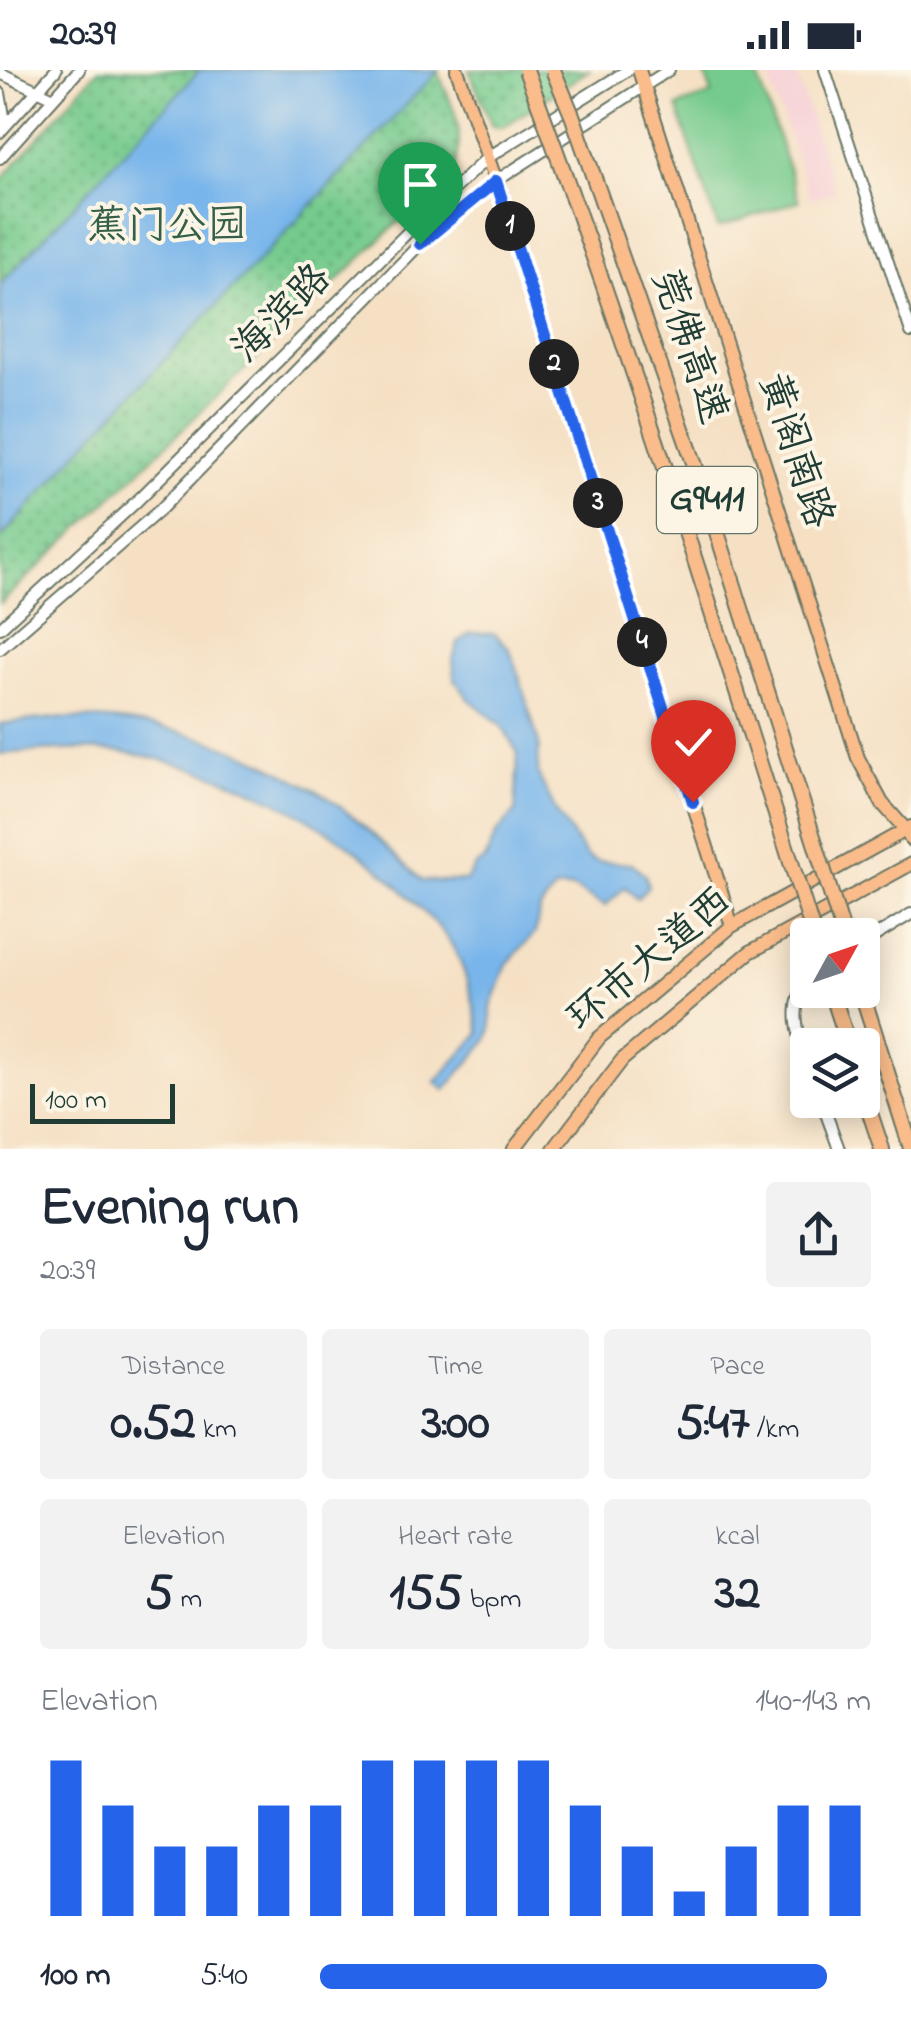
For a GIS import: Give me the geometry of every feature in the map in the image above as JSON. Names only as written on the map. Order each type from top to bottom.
[{"type":"highway","name":"莞佛高速","points":[[526,70],[676,498],[809,918]]},
{"type":"highway","name":"莞佛高速","points":[[553,70],[705,494],[839,918]]},
{"type":"highway","points":[[867,1008],[911,1148]]},
{"type":"highway","points":[[872,1118],[882,1149]]},
{"type":"main road","points":[[456,70],[496,181],[732,926]]},
{"type":"main road","name":"黄阁南路","points":[[639,70],[858,758],[882,803],[909,832]]},
{"type":"main road","name":"环市大道西","points":[[514,1149],[599,1038],[732,926],[909,832]]},
{"type":"main road","name":"环市大道西","points":[[554,1149],[622,1060],[750,952],[911,864]]},
{"type":"street","points":[[1,131],[56,70]]},
{"type":"street","points":[[0,158],[79,70]]},
{"type":"street","name":"海滨路","points":[[0,628],[137,501],[487,158],[628,70]]},
{"type":"street","points":[[0,649],[161,510],[420,244],[496,181],[669,70]]},
{"type":"street","points":[[825,70],[911,332]]},
{"type":"street","points":[[0,73],[54,98]]},
{"type":"street","points":[[0,93],[4,116],[1,131]]},
{"type":"street","points":[[880,933],[911,914]]},
{"type":"street","points":[[828,1118],[840,1149]]},
{"type":"shaded area","points":[[766,70],[795,70],[835,192],[811,199]]},
{"type":"green space","name":"蕉门公园","points":[[98,70],[437,70],[456,118],[458,153],[455,168],[0,604],[0,181]]},
{"type":"green space","points":[[469,70],[589,70],[503,127],[492,126]]},
{"type":"green space","points":[[756,70],[799,201],[718,228],[677,107],[712,94],[704,71]]},
{"type":"water","points":[[200,70],[439,70],[0,539],[0,285]]},
{"type":"water","points":[[470,633],[495,634],[509,648],[539,744],[538,774],[556,812],[587,857],[633,864],[645,875],[648,886],[637,899],[625,887],[605,906],[573,888],[555,889],[540,909],[535,933],[507,964],[491,1007],[491,1029],[486,1042],[445,1090],[436,1082],[480,1033],[464,972],[441,930],[355,850],[286,806],[171,762],[99,750],[0,754],[0,724],[39,719],[116,721],[191,735],[263,762],[326,796],[422,881],[466,881],[475,866],[485,860],[496,834],[515,812],[518,753],[501,725],[469,699],[455,680],[453,660],[458,643]]},
{"type":"route","points":[[420,244],[496,181],[693,802]]}]
